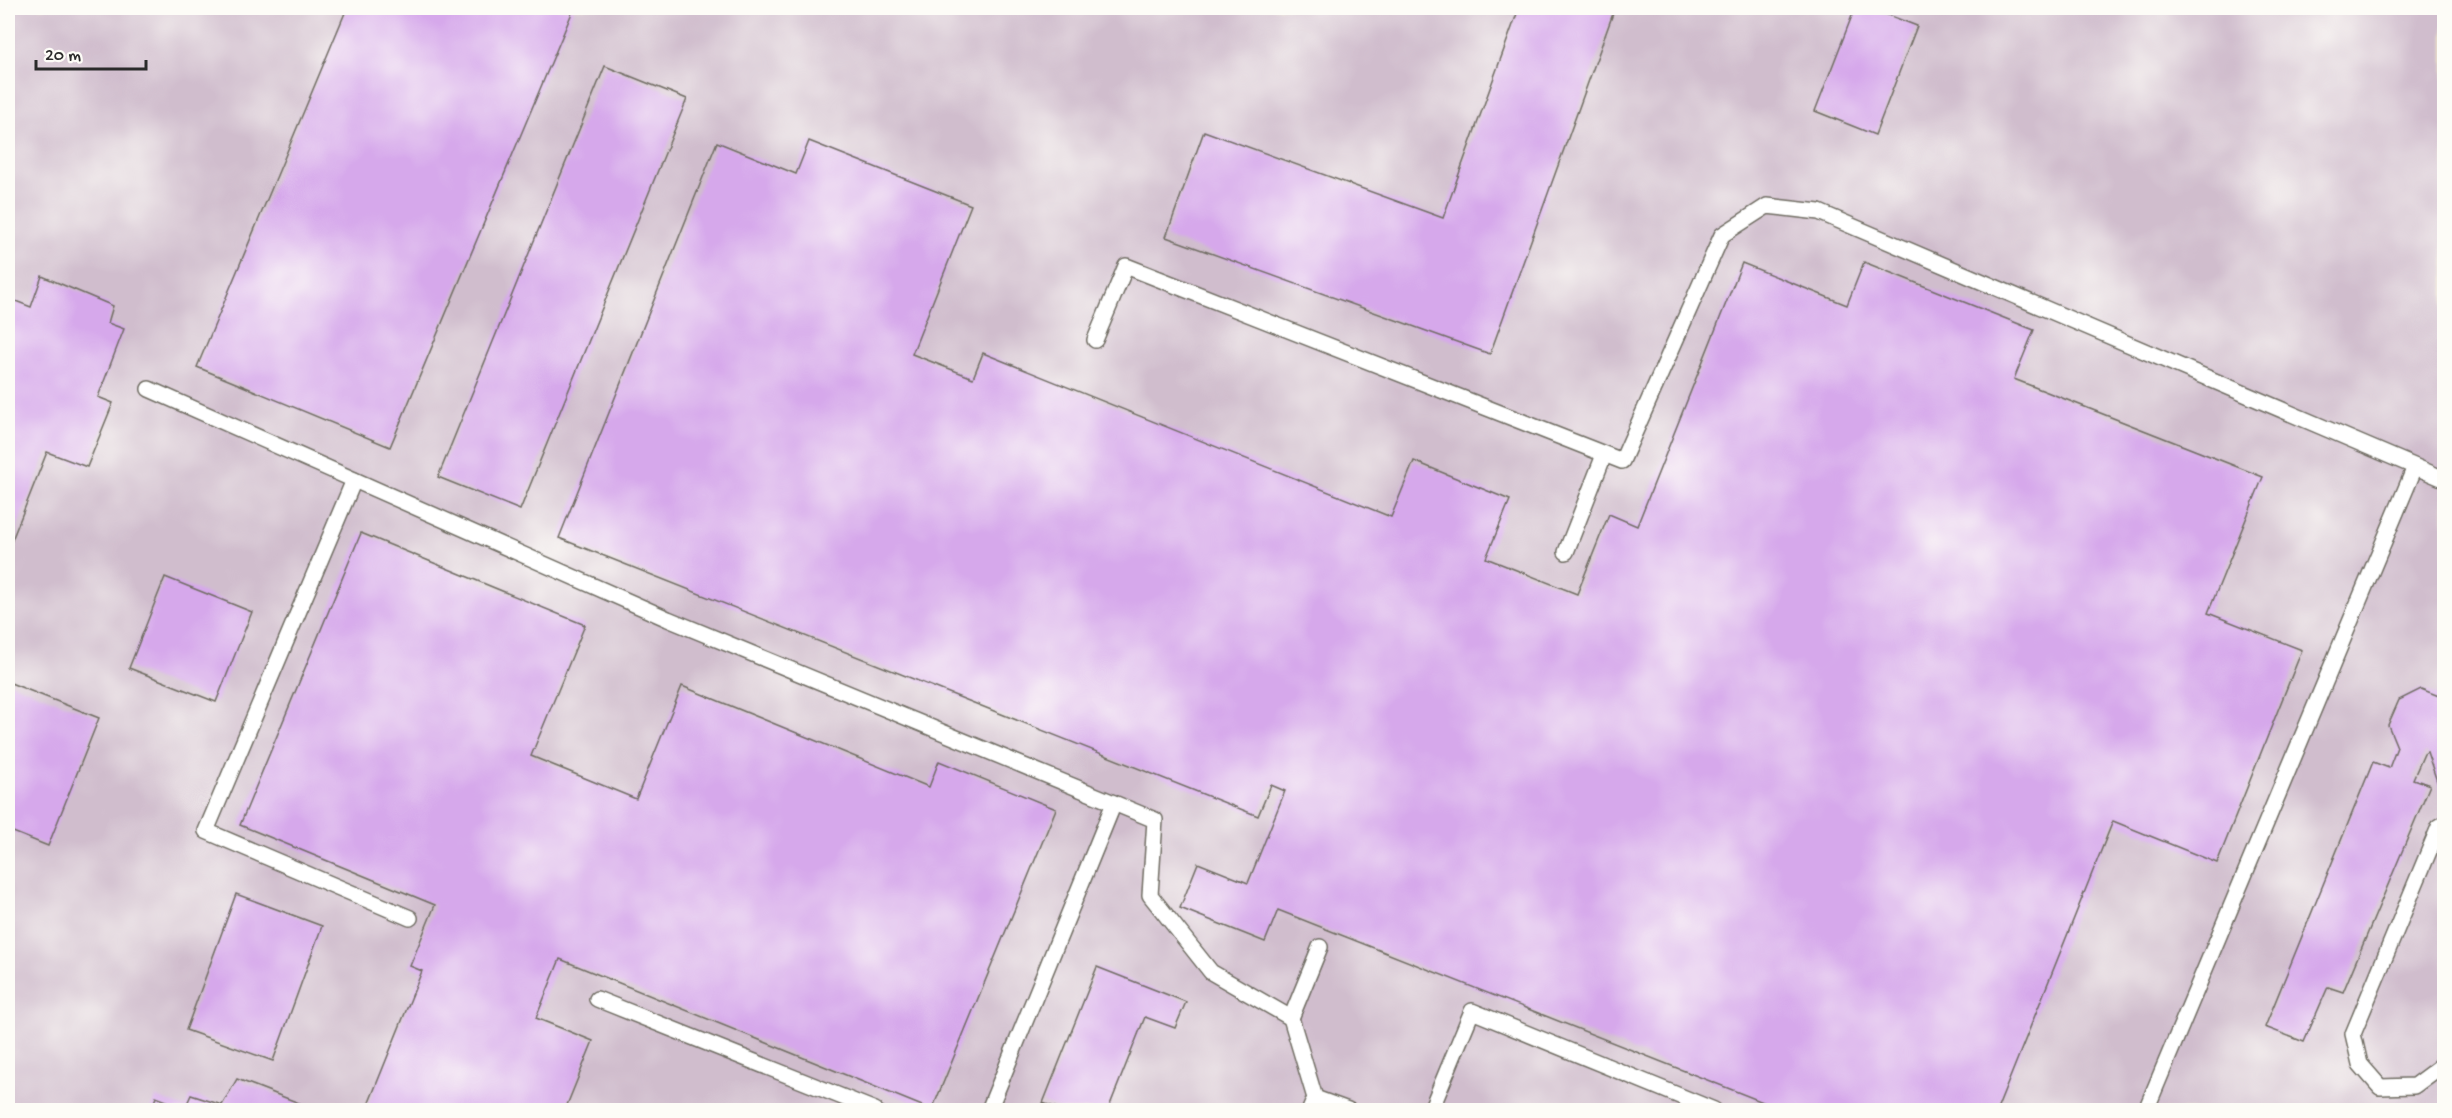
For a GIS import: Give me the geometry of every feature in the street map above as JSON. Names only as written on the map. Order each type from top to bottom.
[{"type":"lane","points":[[1095,340],[1126,266],[1622,461],[1722,235],[1767,206],[1819,212],[2445,479]]},
{"type":"lane","points":[[149,389],[668,619],[1155,820],[1150,895],[1211,972],[1291,1018]]},
{"type":"lane","points":[[1566,552],[1604,455]]},
{"type":"lane","points":[[2146,1110],[2415,468]]},
{"type":"lane","points":[[354,480],[206,831],[410,918]]},
{"type":"lane","points":[[988,1110],[1114,803]]},
{"type":"lane","points":[[2445,824],[2439,826],[2353,1034],[2360,1064],[2380,1087],[2414,1086],[2441,1066],[2445,1057]]},
{"type":"lane","points":[[1320,946],[1291,1018],[1313,1104],[1348,1110]]},
{"type":"lane","points":[[597,999],[875,1110]]},
{"type":"lane","points":[[1431,1110],[1472,1011],[1714,1110]]},
{"type":"shaded area","points":[[8,8],[2444,8],[2444,1110],[8,1110]]},
{"type":"building","points":[[347,8],[574,8],[390,447],[197,367]]},
{"type":"building","points":[[1519,8],[1615,8],[1490,354],[1166,237],[1204,131],[1443,218]]},
{"type":"building","points":[[1855,8],[1870,8],[1917,26],[1875,135],[1815,111]]},
{"type":"building","points":[[605,66],[687,99],[520,510],[438,477]]},
{"type":"building","points":[[809,141],[971,205],[912,354],[973,378],[983,353],[1391,517],[1414,461],[1510,500],[1486,558],[1577,594],[1609,514],[1637,526],[1742,263],[1847,305],[1864,262],[2034,330],[2014,379],[2263,477],[2208,613],[2302,650],[2217,863],[2113,821],[1997,1110],[1783,1110],[1278,910],[1265,942],[1180,908],[1198,863],[1248,883],[1285,791],[1271,785],[1258,816],[559,538],[717,142],[796,174]]},
{"type":"building","points":[[42,276],[113,306],[108,323],[124,329],[98,397],[113,403],[87,467],[47,452],[8,550],[8,298],[31,307]]},
{"type":"building","points":[[361,533],[585,625],[531,756],[636,799],[682,686],[929,787],[939,761],[1056,809],[932,1110],[560,959],[536,1018],[593,1041],[565,1110],[366,1110],[422,971],[410,966],[435,905],[240,825]]},
{"type":"building","points":[[165,577],[252,612],[216,702],[129,668]]},
{"type":"building","points":[[8,682],[99,718],[48,846],[8,830]]},
{"type":"building","points":[[2421,689],[2444,698],[2444,795],[2442,796],[2427,752],[2413,779],[2430,785],[2343,992],[2328,987],[2304,1042],[2265,1027],[2373,762],[2389,768],[2397,747],[2388,725],[2399,700]]},
{"type":"building","points":[[236,894],[322,926],[273,1061],[186,1030]]},
{"type":"building","points":[[1097,967],[1186,1002],[1175,1028],[1145,1017],[1108,1110],[1062,1110],[1043,1103]]},
{"type":"building","points":[[237,1079],[317,1110],[151,1110],[156,1097],[185,1108],[191,1095],[222,1105]]}]
